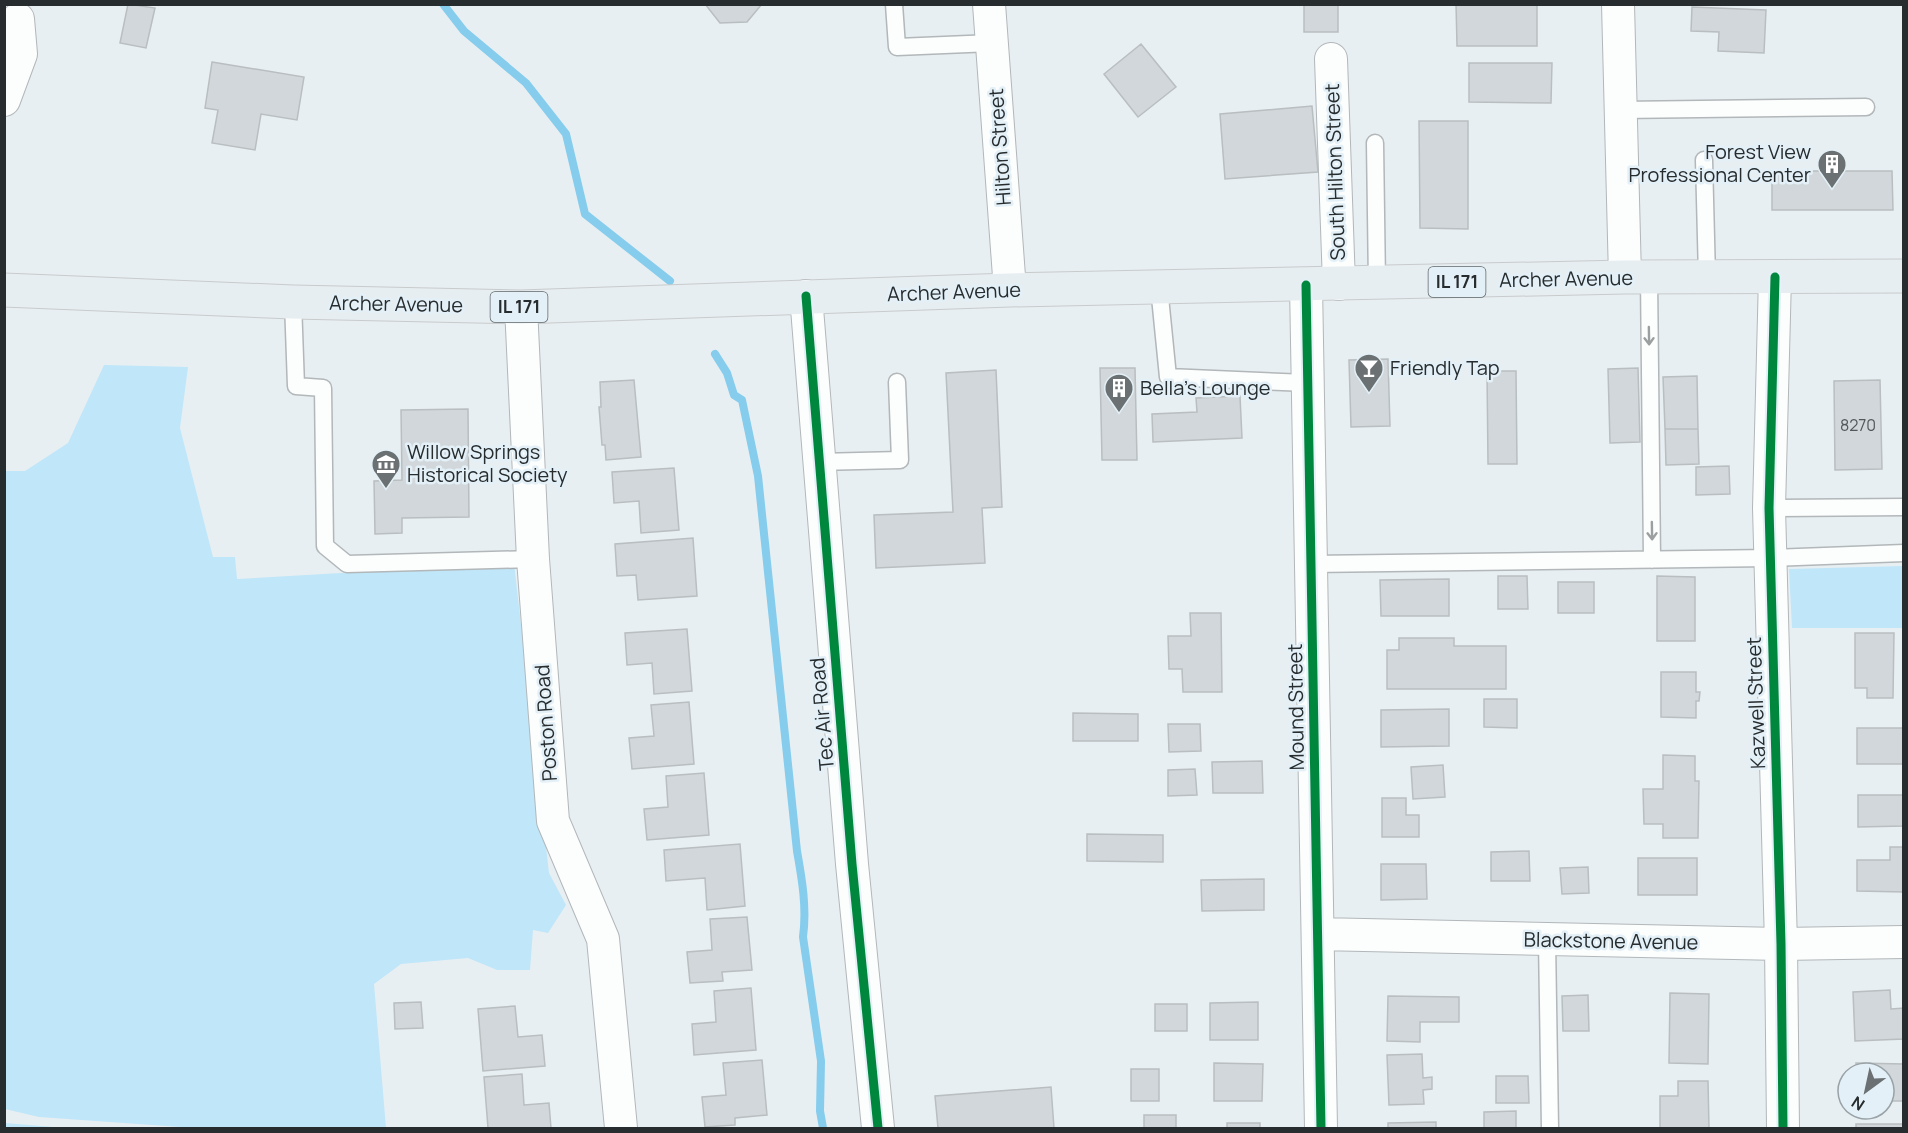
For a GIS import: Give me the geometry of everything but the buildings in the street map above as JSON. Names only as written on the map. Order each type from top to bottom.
[{"type":"main road","name":"Archer Avenue","points":[[4,290],[293,302],[521,307],[1010,290],[1637,277],[1904,276]]},
{"type":"street","name":"Hilton Street","points":[[989,4],[1010,290]]},
{"type":"street","points":[[1618,4],[1621,110],[1637,277]]},
{"type":"street","points":[[4,100],[21,54],[13,14]]},
{"type":"street","name":"South Hilton Street","points":[[1331,59],[1339,284]]},
{"type":"street","name":"Kazwell Street","points":[[1775,277],[1769,508],[1781,944],[1783,1128]]},
{"type":"street","name":"Mound Street","points":[[1306,285],[1322,1128]]},
{"type":"street","name":"Tec Air Road","points":[[806,296],[852,864],[878,1128]]},
{"type":"street","name":"Poston Road","points":[[521,307],[533,559],[553,820],[603,939],[621,1128]]},
{"type":"street","name":"Blackstone Avenue","points":[[1318,934],[1781,944],[1904,942]]},
{"type":"lane","points":[[894,4],[897,47],[992,43]]},
{"type":"lane","points":[[1621,110],[1866,107]]},
{"type":"lane","points":[[1375,143],[1377,284]]},
{"type":"lane","points":[[1704,160],[1707,277]]},
{"type":"lane","points":[[1637,277],[1652,560]]},
{"type":"lane","points":[[1159,287],[1168,377],[1307,383]]},
{"type":"lane","points":[[293,302],[296,386],[323,388],[325,546],[347,564],[533,559]]},
{"type":"lane","points":[[819,462],[900,460],[897,382]]},
{"type":"lane","points":[[1769,508],[1904,507]]},
{"type":"lane","points":[[1311,564],[1770,558],[1904,553]]},
{"type":"lane","points":[[1547,940],[1550,1128]]},
{"type":"shaded area","points":[[104,365],[188,367],[180,428],[213,557],[235,557],[237,579],[514,563],[549,873],[566,905],[548,933],[533,930],[530,970],[497,970],[468,958],[401,964],[374,984],[386,1128],[194,1128],[39,1117],[5,1109],[5,471],[25,471],[68,443]]},
{"type":"shaded area","points":[[1903,566],[1903,628],[1792,628],[1789,569]]},
{"type":"shaded area","points":[[5,1123],[66,1128],[5,1128]]},
{"type":"waterway","points":[[443,4],[464,31],[526,83],[566,134],[585,214],[670,281]]},
{"type":"waterway","points":[[715,354],[727,373],[734,395],[742,400],[758,476],[803,894],[803,937],[821,1061],[820,1111],[823,1128]]},
{"type":"cycle path","points":[[1775,277],[1769,508],[1781,944],[1783,1128]]},
{"type":"cycle path","points":[[1306,285],[1321,1128]]},
{"type":"cycle path","points":[[806,296],[852,864],[878,1128]]},
{"type":"place","name":"Forest View Professional Center","points":[[1832,190]]},
{"type":"place","name":"Friendly Tap","points":[[1369,394]]},
{"type":"place","name":"Bella's Lounge","points":[[1119,414]]},
{"type":"place","name":"Willow Springs Historical Society","points":[[386,490]]}]
